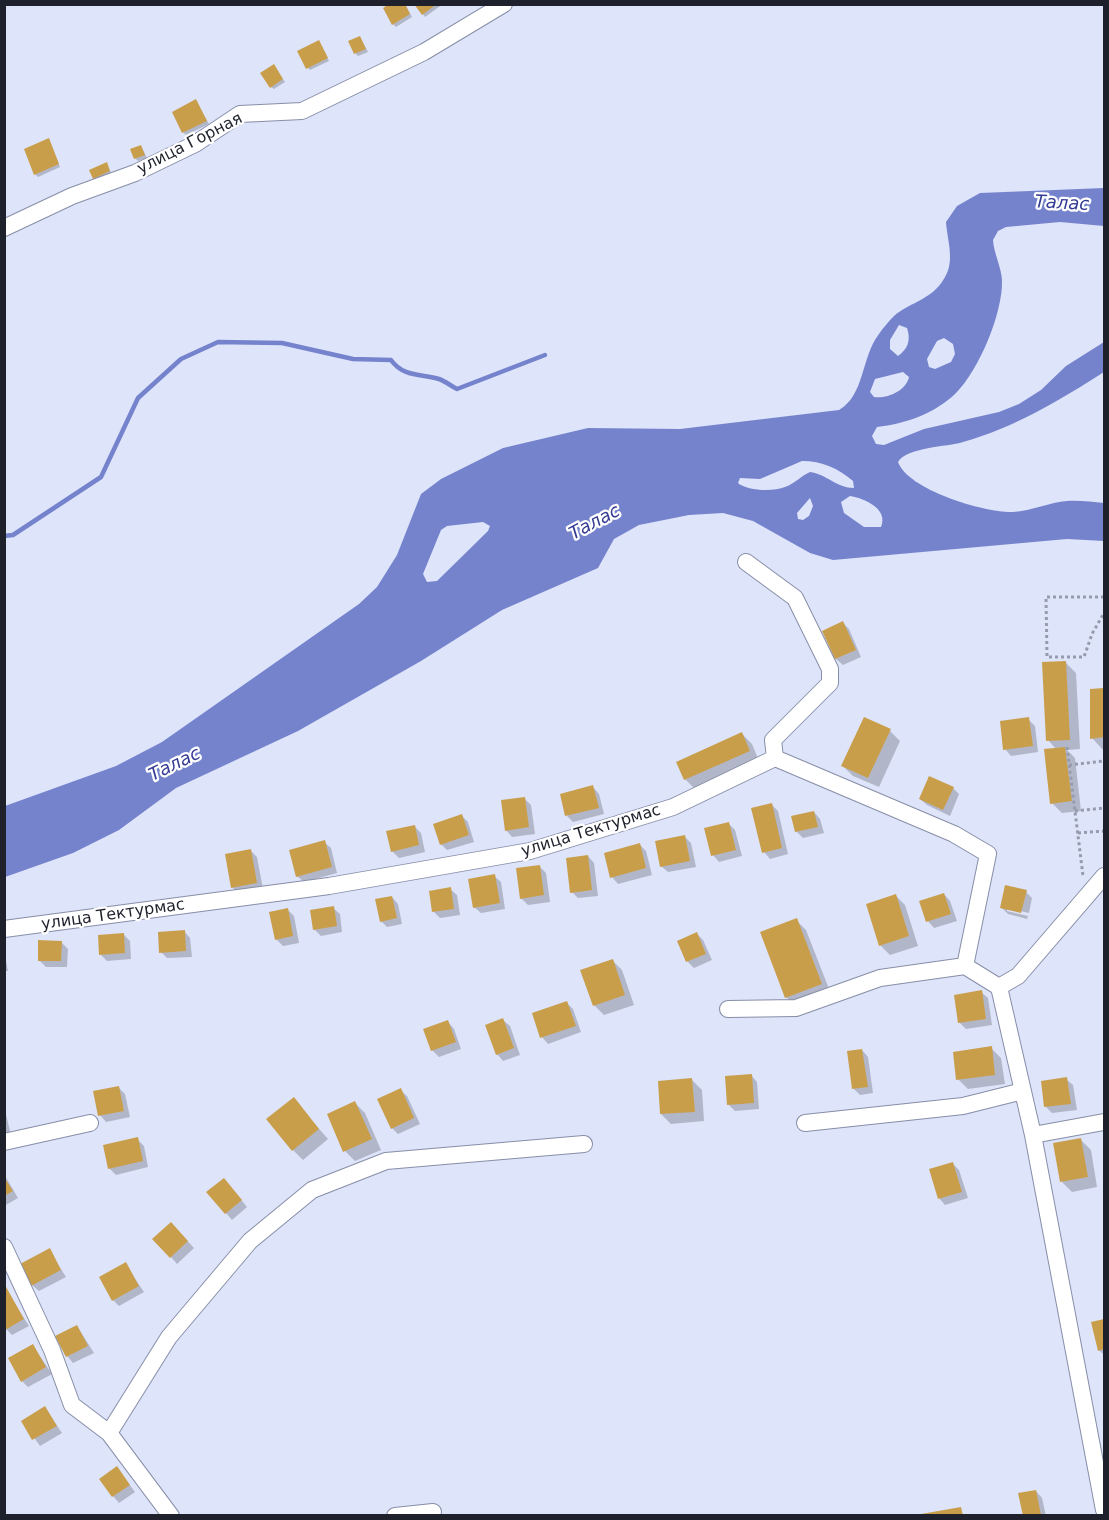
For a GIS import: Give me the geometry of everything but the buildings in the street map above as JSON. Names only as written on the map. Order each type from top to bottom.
[{"type":"street","name":"улица Горная","points":[[4,228],[72,196],[135,173],[195,144],[240,114],[303,111],[424,52],[504,4]]},
{"type":"street","points":[[746,562],[795,598],[830,669],[830,683],[773,741],[775,758],[954,834],[988,855],[972,943],[965,966]]},
{"type":"street","name":"улица Тектурмас","points":[[4,929],[329,886],[530,851],[672,807],[775,758]]},
{"type":"street","points":[[999,987],[1018,976],[1104,876]]},
{"type":"street","points":[[728,1009],[796,1008],[880,978],[965,966],[999,987],[1033,1135],[1104,1510]]},
{"type":"street","points":[[805,1123],[963,1106],[1023,1091]]},
{"type":"street","points":[[1033,1135],[1104,1122]]},
{"type":"street","points":[[4,1142],[90,1123]]},
{"type":"street","points":[[109,1433],[169,1337],[250,1241],[312,1190],[386,1161],[584,1144]]},
{"type":"street","points":[[4,1247],[52,1350],[72,1405],[109,1433],[171,1515]]},
{"type":"street","points":[[395,1515],[434,1512]]},
{"type":"path","points":[[1104,597],[1046,597],[1047,657],[1084,657],[1092,634],[1104,613]]},
{"type":"path","points":[[1067,747],[1086,898]]},
{"type":"path","points":[[1069,765],[1104,761]]},
{"type":"path","points":[[1075,811],[1104,808]]},
{"type":"path","points":[[1078,833],[1104,831]]},
{"type":"water","name":"Талас","points":[[1104,188],[1104,226],[1060,222],[1006,227],[998,231],[993,240],[1002,280],[1001,293],[994,324],[973,370],[956,393],[930,412],[909,420],[877,427],[872,436],[876,444],[884,445],[924,429],[999,412],[1019,404],[1041,390],[1066,366],[1104,342],[1104,372],[1053,403],[982,436],[963,442],[918,450],[898,462],[916,482],[949,498],[985,509],[1013,512],[1067,501],[1104,503],[1104,541],[1067,539],[833,560],[810,553],[753,521],[723,513],[689,515],[639,525],[614,539],[598,568],[502,610],[421,661],[298,731],[176,788],[119,830],[73,853],[5,877],[5,806],[116,766],[162,742],[359,604],[377,587],[397,555],[421,494],[441,479],[503,448],[588,428],[680,429],[839,410],[854,395],[873,343],[884,327],[894,316],[929,295],[942,282],[950,261],[946,222],[957,206],[980,193]],"holes":[[[899,325],[907,328],[908,344],[898,356],[890,349],[890,340]],[[944,338],[953,344],[955,354],[951,362],[935,369],[929,367],[927,359],[937,341]],[[903,372],[909,377],[900,390],[890,395],[874,397],[870,392],[875,379]],[[802,461],[809,461],[842,472],[853,481],[854,488],[842,486],[810,472],[788,486],[774,490],[747,488],[738,483],[740,478],[760,479]],[[850,496],[862,499],[874,506],[882,515],[883,521],[881,527],[864,527],[844,513],[841,502]],[[810,498],[813,506],[809,516],[803,520],[798,519],[797,513]],[[483,522],[490,526],[488,531],[437,581],[427,582],[423,574],[441,530],[447,526]]]},
{"type":"waterway","points":[[4,536],[13,535],[101,477],[138,398],[181,359],[218,342],[282,343],[353,359],[391,360],[407,372],[439,379],[457,389],[545,355]]}]
